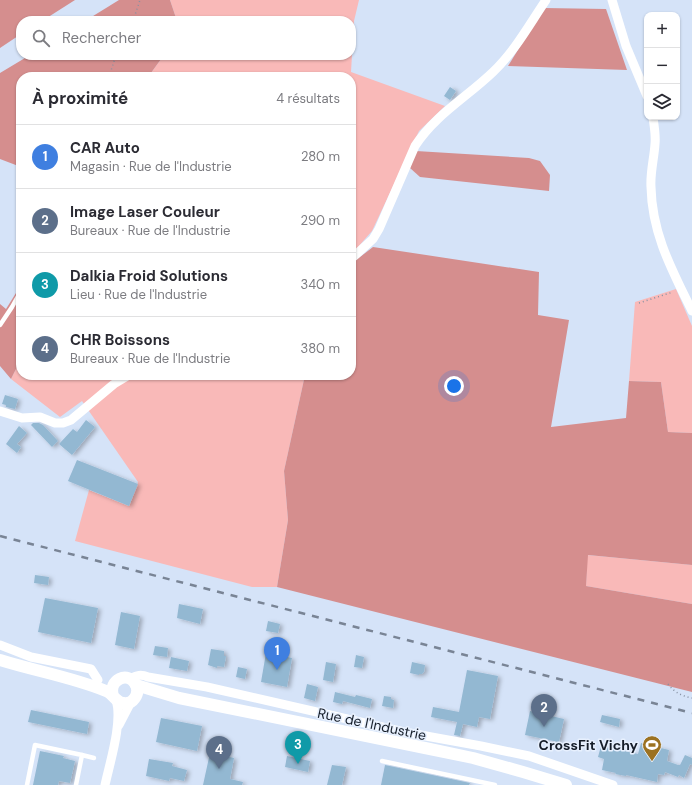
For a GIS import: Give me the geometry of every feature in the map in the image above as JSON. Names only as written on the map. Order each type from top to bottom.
[{"type":"main road","points":[[0,660],[108,691],[114,698],[123,703],[132,701],[137,692],[133,682],[123,678],[116,681],[98,680],[44,672]]},
{"type":"main road","points":[[114,698],[112,688],[116,681]]},
{"type":"main road","name":"Rue de l'Industrie","points":[[133,682],[179,698],[425,748],[523,772],[566,785]]},
{"type":"main road","name":"Rue de l'Industrie","points":[[132,701],[148,696],[179,698]]},
{"type":"street","points":[[356,255],[372,239],[379,229],[415,146],[422,135],[511,53],[546,0]]},
{"type":"street","points":[[612,0],[626,46],[644,89]]},
{"type":"street","points":[[653,120],[655,143],[651,185],[653,215],[660,242],[692,311]]},
{"type":"street","points":[[0,411],[22,418],[40,417],[55,423],[63,423],[72,420],[121,380]]},
{"type":"street","points":[[0,645],[31,657],[91,669],[98,680]]},
{"type":"street","name":"Rue de l'Industrie","points":[[133,682],[138,675],[142,675],[207,686],[404,732],[529,756],[613,785]]},
{"type":"street","points":[[105,785],[117,730],[118,711],[114,698]]},
{"type":"street","points":[[117,730],[132,701]]},
{"type":"lane","points":[[0,325],[16,300]]},
{"type":"lane","points":[[26,785],[35,745],[94,758]]},
{"type":"lane","points":[[76,785],[82,755]]},
{"type":"lane","points":[[382,761],[495,785]]},
{"type":"path","points":[[135,16],[140,0]]},
{"type":"path","points":[[111,72],[114,60]]},
{"type":"path","points":[[639,303],[682,290]]},
{"type":"path","points":[[668,684],[673,690],[682,696],[692,698]]},
{"type":"shaded area","points":[[0,0],[75,0],[50,16],[16,16],[16,37],[0,48]]},
{"type":"shaded area","points":[[119,0],[170,0],[175,16],[93,16]]},
{"type":"shaded area","points":[[170,0],[359,0],[355,16],[175,16]]},
{"type":"shaded area","points":[[544,8],[606,9],[627,70],[508,66]]},
{"type":"shaded area","points":[[22,60],[160,60],[152,72],[16,72],[16,165],[0,159],[0,73]]},
{"type":"shaded area","points":[[160,60],[352,60],[351,72],[152,72]]},
{"type":"shaded area","points":[[356,74],[445,106],[419,131],[372,231],[356,249]]},
{"type":"shaded area","points":[[416,151],[529,158],[540,161],[550,175],[549,191],[420,177],[410,168]]},
{"type":"shaded area","points":[[373,247],[539,272],[538,315],[569,320],[551,427],[626,418],[629,381],[661,382],[668,432],[692,433],[692,565],[588,555],[586,586],[692,604],[692,692],[277,587],[288,520],[284,471],[304,380],[356,380],[356,260]]},
{"type":"shaded area","points":[[676,289],[692,326],[692,433],[668,432],[661,382],[629,381],[635,302]]},
{"type":"shaded area","points":[[16,293],[16,369],[11,379],[0,366],[0,304],[6,309]]},
{"type":"shaded area","points":[[16,369],[16,380],[304,380],[284,471],[288,520],[277,587],[252,587],[75,541],[89,490],[129,506],[138,482],[82,401],[60,417],[11,379]]},
{"type":"shaded area","points":[[587,555],[692,565],[692,604],[586,586]]},
{"type":"building","points":[[450,87],[456,91],[450,100],[444,96]]},
{"type":"building","points":[[5,395],[18,399],[15,409],[6,407],[6,405],[2,404]]},
{"type":"building","points":[[86,420],[95,427],[72,455],[59,444],[73,429],[77,432]]},
{"type":"building","points":[[33,423],[43,425],[58,441],[52,447],[31,425]]},
{"type":"building","points":[[19,426],[27,433],[17,444],[21,447],[17,453],[6,444]]},
{"type":"building","points":[[77,460],[138,484],[129,506],[68,481]]},
{"type":"building","points":[[35,575],[49,577],[48,585],[34,583]]},
{"type":"building","points":[[45,598],[98,608],[91,643],[38,632]]},
{"type":"building","points":[[179,604],[203,609],[200,624],[177,618]]},
{"type":"building","points":[[121,612],[140,616],[134,649],[115,645]]},
{"type":"building","points":[[268,621],[280,624],[278,633],[266,631]]},
{"type":"building","points":[[155,646],[168,648],[167,657],[153,655]]},
{"type":"building","points":[[211,649],[224,651],[224,656],[226,656],[224,667],[217,666],[217,668],[208,665]]},
{"type":"building","points":[[266,653],[292,658],[287,687],[261,682]]},
{"type":"building","points":[[356,655],[364,657],[362,668],[354,667]]},
{"type":"building","points":[[171,657],[189,661],[187,671],[169,668]]},
{"type":"building","points":[[326,662],[336,664],[333,682],[323,680]]},
{"type":"building","points":[[412,662],[425,665],[424,672],[422,674],[419,675],[410,673]]},
{"type":"building","points":[[238,667],[247,669],[245,679],[236,677]]},
{"type":"building","points":[[467,670],[498,676],[490,719],[479,717],[477,727],[463,724],[460,736],[454,735],[457,722],[431,717],[433,707],[459,712]]},
{"type":"building","points":[[307,684],[318,687],[315,701],[304,698]]},
{"type":"building","points":[[335,692],[372,699],[370,708],[343,701],[342,704],[333,702]]},
{"type":"building","points":[[384,696],[391,697],[391,699],[394,700],[393,708],[382,706]]},
{"type":"building","points":[[31,710],[89,722],[87,734],[28,722]]},
{"type":"building","points":[[530,711],[564,719],[559,742],[525,735]]},
{"type":"building","points":[[602,715],[620,719],[619,727],[600,722]]},
{"type":"building","points":[[161,718],[202,726],[197,751],[156,742]]},
{"type":"building","points":[[641,743],[669,750],[667,761],[678,765],[680,765],[685,755],[692,758],[692,765],[690,764],[684,778],[679,775],[678,777],[665,772],[664,775],[658,774],[657,782],[602,770],[604,759],[598,757],[601,746],[638,754]]},
{"type":"building","points":[[40,751],[64,756],[63,758],[75,761],[70,783],[59,781],[58,785],[33,785]]},
{"type":"building","points":[[210,753],[234,758],[230,779],[243,782],[242,785],[203,785]]},
{"type":"building","points":[[287,756],[310,761],[308,772],[285,767]]},
{"type":"building","points":[[149,759],[173,763],[172,766],[187,770],[184,781],[170,778],[169,781],[146,776]]},
{"type":"building","points":[[332,765],[346,767],[342,785],[327,785]]},
{"type":"building","points":[[385,765],[470,783],[469,785],[381,785]]},
{"type":"railway","points":[[0,536],[692,713]]},
{"type":"place","name":"CAR Auto","points":[[277,670]]},
{"type":"place","name":"Image Laser Couleur","points":[[544,727]]},
{"type":"place","name":"CrossFit Vichy","points":[[652,762]]},
{"type":"place","name":"Dalkia Froid Solutions","points":[[298,764]]},
{"type":"place","name":"CHR Boissons","points":[[219,769]]}]
